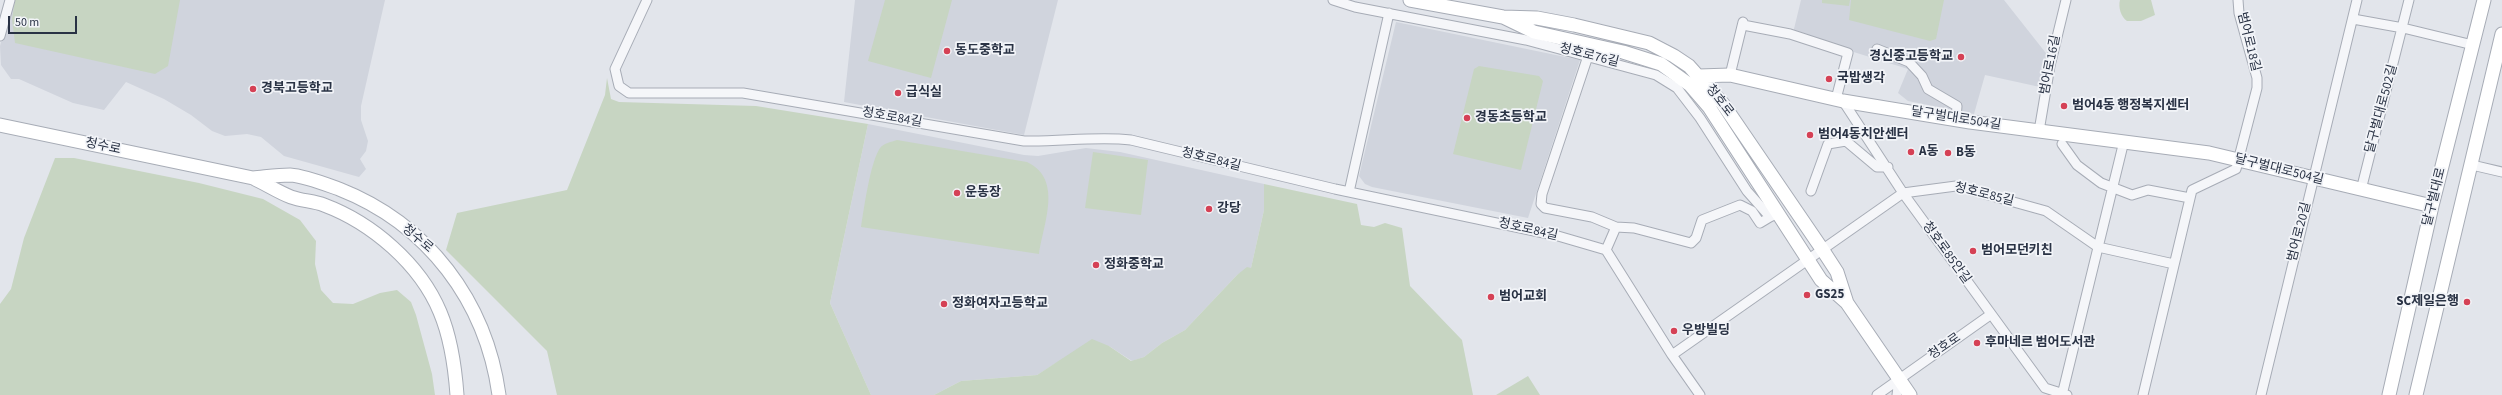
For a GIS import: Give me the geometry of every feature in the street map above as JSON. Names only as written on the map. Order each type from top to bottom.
[{"type":"main road","name":"청호로","points":[[1410,0],[1504,17],[1537,18],[1649,43],[1684,62],[1723,104],[1822,249],[1837,272],[1847,303]]},
{"type":"main road","name":"달구벌대로","points":[[2390,395],[2432,206],[2484,0]]},
{"type":"main road","name":"청호로","points":[[1504,17],[1534,32],[1648,58],[1669,69],[1690,85],[1709,107],[1774,215],[1821,280],[1847,303],[1910,395]]},
{"type":"main road","name":"달구벌대로","points":[[2416,395],[2502,34]]},
{"type":"main road","name":"달구벌대로504길","points":[[1698,76],[1730,76],[1839,100],[1956,119],[2209,153],[2313,179],[2432,206]]},
{"type":"main road","name":"청수로","points":[[0,125],[253,178],[292,197],[323,205],[360,223],[404,260],[424,285],[440,312],[455,367],[457,395]]},
{"type":"main road","name":"청수로","points":[[253,178],[291,175],[331,186],[365,199],[419,237],[444,264],[468,299],[491,356],[499,395]]},
{"type":"street","points":[[0,36],[10,0]]},
{"type":"street","name":"청호로84길","points":[[647,0],[615,69],[618,86],[629,93],[743,93],[1024,141],[1057,142],[1110,138],[1132,140],[1349,192],[1507,225],[1606,250]]},
{"type":"street","name":"청호로76길","points":[[1333,0],[1389,13],[1526,40],[1656,75],[1677,88],[1700,118],[1747,191],[1774,215]]},
{"type":"street","name":"범어로16길","points":[[2039,131],[2050,66],[2066,0]]},
{"type":"street","name":"범어로18길","points":[[2190,198],[2192,190],[2236,169],[2256,90],[2257,78],[2239,13],[2238,0]]},
{"type":"street","name":"범어로20길","points":[[2261,395],[2357,0]]},
{"type":"street","name":"달구벌대로502길","points":[[2361,190],[2409,0]]},
{"type":"street","points":[[1349,192],[1389,13]]},
{"type":"street","points":[[2353,19],[2403,28],[2473,45]]},
{"type":"street","points":[[1730,76],[1743,24],[1790,34],[1848,53],[1839,100]]},
{"type":"street","points":[[1876,49],[1909,62],[1922,76],[1928,89],[1957,106],[1956,119]]},
{"type":"street","points":[[1588,56],[1542,194],[1541,204],[1545,208],[1592,217],[1616,227],[1634,228],[1691,243],[1696,238],[1702,220],[1740,205],[1752,211],[1760,223],[1774,215]]},
{"type":"street","name":"청호로85안길","points":[[1839,100],[1888,167],[1903,193],[1990,315],[2045,388],[2064,395]]},
{"type":"street","points":[[1811,191],[1828,144],[1846,141],[1877,166],[1888,167]]},
{"type":"street","points":[[2064,395],[2124,142]]},
{"type":"street","points":[[2062,144],[2077,165],[2101,183],[2132,195],[2148,190],[2190,198],[2143,395]]},
{"type":"street","points":[[2472,165],[2502,172]]},
{"type":"street","name":"청호로85길","points":[[1807,259],[1903,193],[1956,186],[2046,211],[2098,247],[2174,264]]},
{"type":"street","points":[[1616,227],[1606,250],[1672,355],[1700,395]]},
{"type":"street","points":[[1672,355],[1807,259]]},
{"type":"street","name":"청호로","points":[[1899,379],[1990,315]]},
{"type":"street","points":[[1877,395],[1899,379]]},
{"type":"street","points":[[1897,395],[1899,379]]},
{"type":"shaded area","name":"경북고등학교","points":[[12,0],[385,0],[361,106],[361,120],[368,141],[366,151],[360,159],[366,169],[359,177],[284,156],[261,137],[247,134],[225,136],[212,131],[191,115],[164,99],[126,82],[104,110],[73,103],[19,79],[11,79],[1,65],[0,46]]},
{"type":"shaded area","name":"동도중학교","points":[[855,0],[1058,0],[1024,135],[844,102]]},
{"type":"shaded area","name":"경신중고등학교","points":[[1801,0],[2004,0],[2049,57],[2040,87],[1985,75],[1974,114],[1908,101],[1898,93],[1908,69],[1793,33]]},
{"type":"shaded area","name":"경동초등학교","points":[[1396,22],[1580,60],[1528,218],[1372,187],[1365,184],[1359,176]]},
{"type":"shaded area","name":"정화여자고등학교","points":[[868,124],[1024,155],[1038,156],[1086,148],[1120,152],[1264,184],[1264,210],[1251,268],[1237,275],[1185,330],[1162,343],[1144,357],[1132,361],[1109,346],[1056,363],[1037,375],[961,381],[934,395],[871,395],[830,303]]},
{"type":"green space","points":[[15,0],[180,0],[168,66],[155,74],[15,43],[12,19]]},
{"type":"green space","points":[[885,0],[952,0],[931,78],[868,61]]},
{"type":"green space","points":[[1822,0],[1850,0],[1849,6],[1822,3]]},
{"type":"green space","points":[[1851,0],[1944,0],[1936,39],[1930,41],[1849,20]]},
{"type":"green space","points":[[2120,0],[2151,0],[2155,15],[2141,21],[2127,21],[2120,12]]},
{"type":"green space","points":[[1479,66],[1539,76],[1543,81],[1521,170],[1453,154],[1474,69]]},
{"type":"green space","points":[[607,78],[611,99],[619,102],[756,106],[868,124],[830,303],[871,395],[557,395],[547,351],[446,250],[457,213],[567,190],[605,95]]},
{"type":"green space","name":"운동장","points":[[897,140],[1027,162],[1038,170],[1045,179],[1048,190],[1047,215],[1039,254],[861,227],[868,186],[876,155],[880,148],[884,145]]},
{"type":"green space","points":[[1093,152],[1148,160],[1141,215],[1085,208]]},
{"type":"green space","points":[[55,158],[74,158],[199,183],[263,199],[300,220],[316,241],[315,264],[321,290],[333,303],[353,304],[380,293],[397,290],[411,302],[432,374],[435,395],[0,395],[0,304],[11,289],[24,238]]},
{"type":"green space","points":[[1264,184],[1357,204],[1361,225],[1374,227],[1385,223],[1402,228],[1410,286],[1462,340],[1473,395],[934,395],[961,381],[1037,375],[1092,339],[1109,346],[1131,361],[1144,357],[1162,343],[1185,330],[1237,275],[1247,267],[1251,268],[1264,210]]},
{"type":"green space","points":[[1528,376],[1540,395],[1496,395]]},
{"type":"place","name":"동도중학교","points":[[947,51]]},
{"type":"place","name":"경신중고등학교","points":[[1961,57]]},
{"type":"place","name":"국밥생각","points":[[1829,79]]},
{"type":"place","name":"경북고등학교","points":[[253,89]]},
{"type":"place","name":"급식실","points":[[898,93]]},
{"type":"place","name":"범어4동 행정복지센터","points":[[2064,106]]},
{"type":"place","name":"경동초등학교","points":[[1467,118]]},
{"type":"place","name":"범어4동치안센터","points":[[1810,135]]},
{"type":"place","name":"A동","points":[[1911,152]]},
{"type":"place","name":"B동","points":[[1948,153]]},
{"type":"place","name":"운동장","points":[[957,193]]},
{"type":"place","name":"강당","points":[[1209,209]]},
{"type":"place","name":"범어모던키친","points":[[1973,251]]},
{"type":"place","name":"정화중학교","points":[[1096,265]]},
{"type":"place","name":"GS25","points":[[1807,295]]},
{"type":"place","name":"범어교회","points":[[1491,297]]},
{"type":"place","name":"SC제일은행","points":[[2467,302]]},
{"type":"place","name":"정화여자고등학교","points":[[944,304]]},
{"type":"place","name":"우방빌딩","points":[[1674,331]]},
{"type":"place","name":"후마네르 범어도서관","points":[[1977,343]]}]
